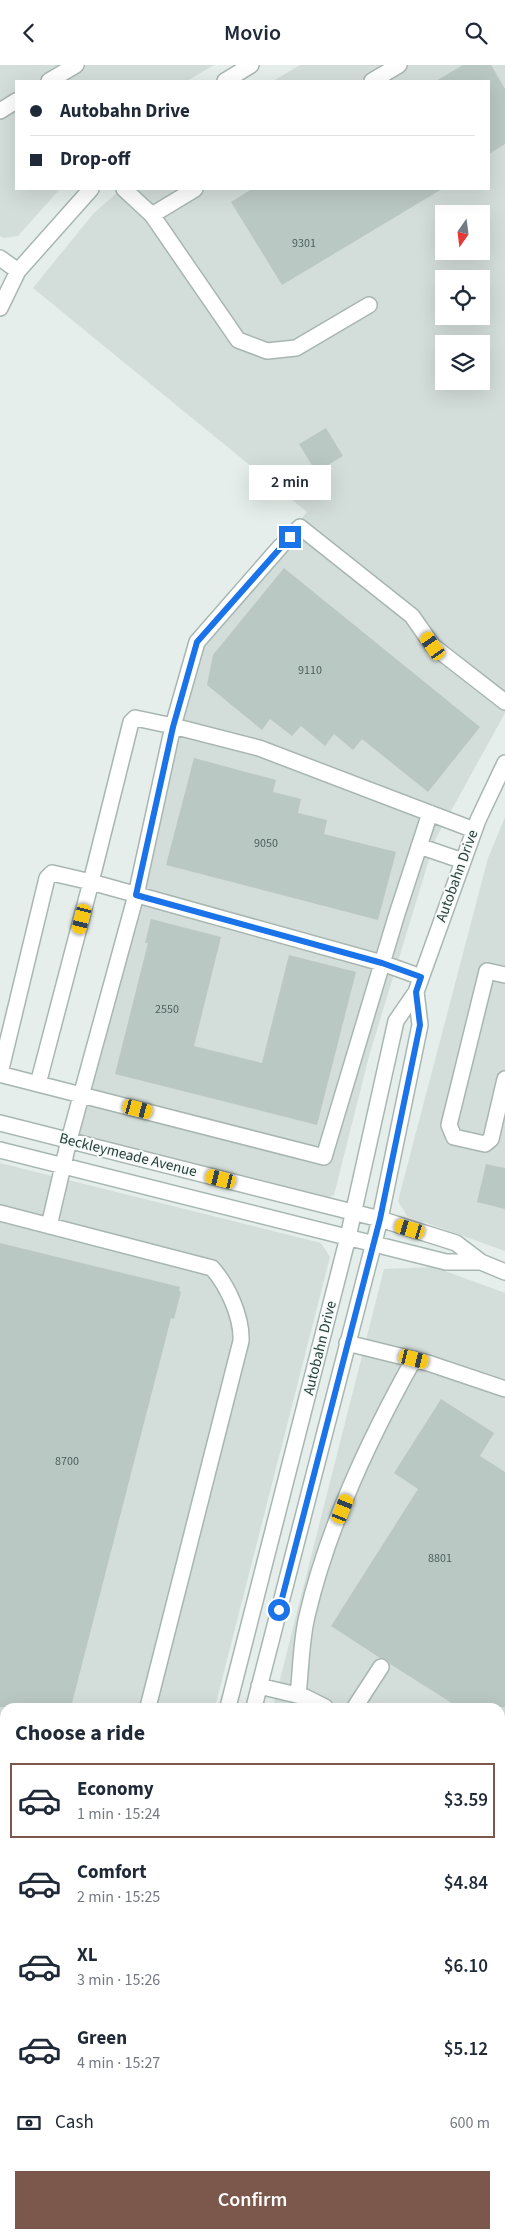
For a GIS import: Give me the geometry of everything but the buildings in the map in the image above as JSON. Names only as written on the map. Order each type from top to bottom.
[{"type":"street","points":[[51,80],[76,65]]},
{"type":"street","points":[[227,80],[251,65]]},
{"type":"street","points":[[374,80],[399,65]]},
{"type":"street","points":[[0,111],[15,102]]},
{"type":"street","points":[[0,308],[18,271],[89,190]]},
{"type":"street","points":[[125,190],[152,215],[238,340],[267,351],[296,348],[369,305]]},
{"type":"street","points":[[152,215],[193,190]]},
{"type":"street","points":[[0,258],[18,271]]},
{"type":"street","points":[[49,1226],[63,1166],[136,895],[173,727],[197,642],[280,547],[300,527],[412,616],[433,646],[505,702]]},
{"type":"street","points":[[38,1084],[131,722],[135,718],[259,748],[474,830]]},
{"type":"street","name":"Autobahn Drive","points":[[229,1703],[348,1237],[396,1021],[416,992],[474,830],[505,763]]},
{"type":"street","points":[[421,977],[382,963],[91,882],[52,873],[47,878],[1,1069],[3,1075],[324,1157],[382,963],[430,813]]},
{"type":"street","points":[[419,846],[463,861]]},
{"type":"street","points":[[505,975],[487,971],[448,1125],[454,1137],[485,1144],[491,1139],[505,1079]]},
{"type":"street","name":"Autobahn Drive","points":[[255,1703],[380,1219],[420,1025],[416,992]]},
{"type":"street","name":"Beckleymeade Avenue","points":[[0,1123],[380,1219],[456,1243],[481,1263],[505,1273]]},
{"type":"street","name":"Beckleymeade Avenue","points":[[0,1150],[446,1262],[481,1263]]},
{"type":"street","points":[[0,1213],[212,1268],[221,1279],[231,1299],[241,1334],[241,1341],[149,1703]]},
{"type":"street","points":[[347,1343],[414,1359],[505,1389]]},
{"type":"street","points":[[298,1695],[306,1617],[326,1551],[383,1414],[414,1359]]},
{"type":"street","points":[[357,1703],[381,1667]]},
{"type":"street","points":[[259,1686],[298,1695],[316,1703]]},
{"type":"shaded area","points":[[0,65],[214,65],[189,80],[15,80],[15,190],[59,190],[18,236],[4,238],[0,236]]},
{"type":"shaded area","points":[[300,65],[505,65],[505,713],[435,840],[369,1056],[334,1195],[318,1202],[63,1136],[190,655],[307,512],[33,288],[93,214],[120,190],[490,190],[490,80],[275,80]]},
{"type":"shaded area","points":[[505,817],[505,1251],[407,1216],[398,1201],[488,858]]},
{"type":"shaded area","points":[[0,1163],[321,1243],[330,1257],[216,1703],[0,1703]]},
{"type":"shaded area","points":[[434,1267],[505,1293],[505,1703],[274,1703],[384,1269]]},
{"type":"route","points":[[279,1610],[380,1219],[420,1025],[416,992],[421,977],[382,963],[136,895],[173,727],[197,642],[290,537]]}]
